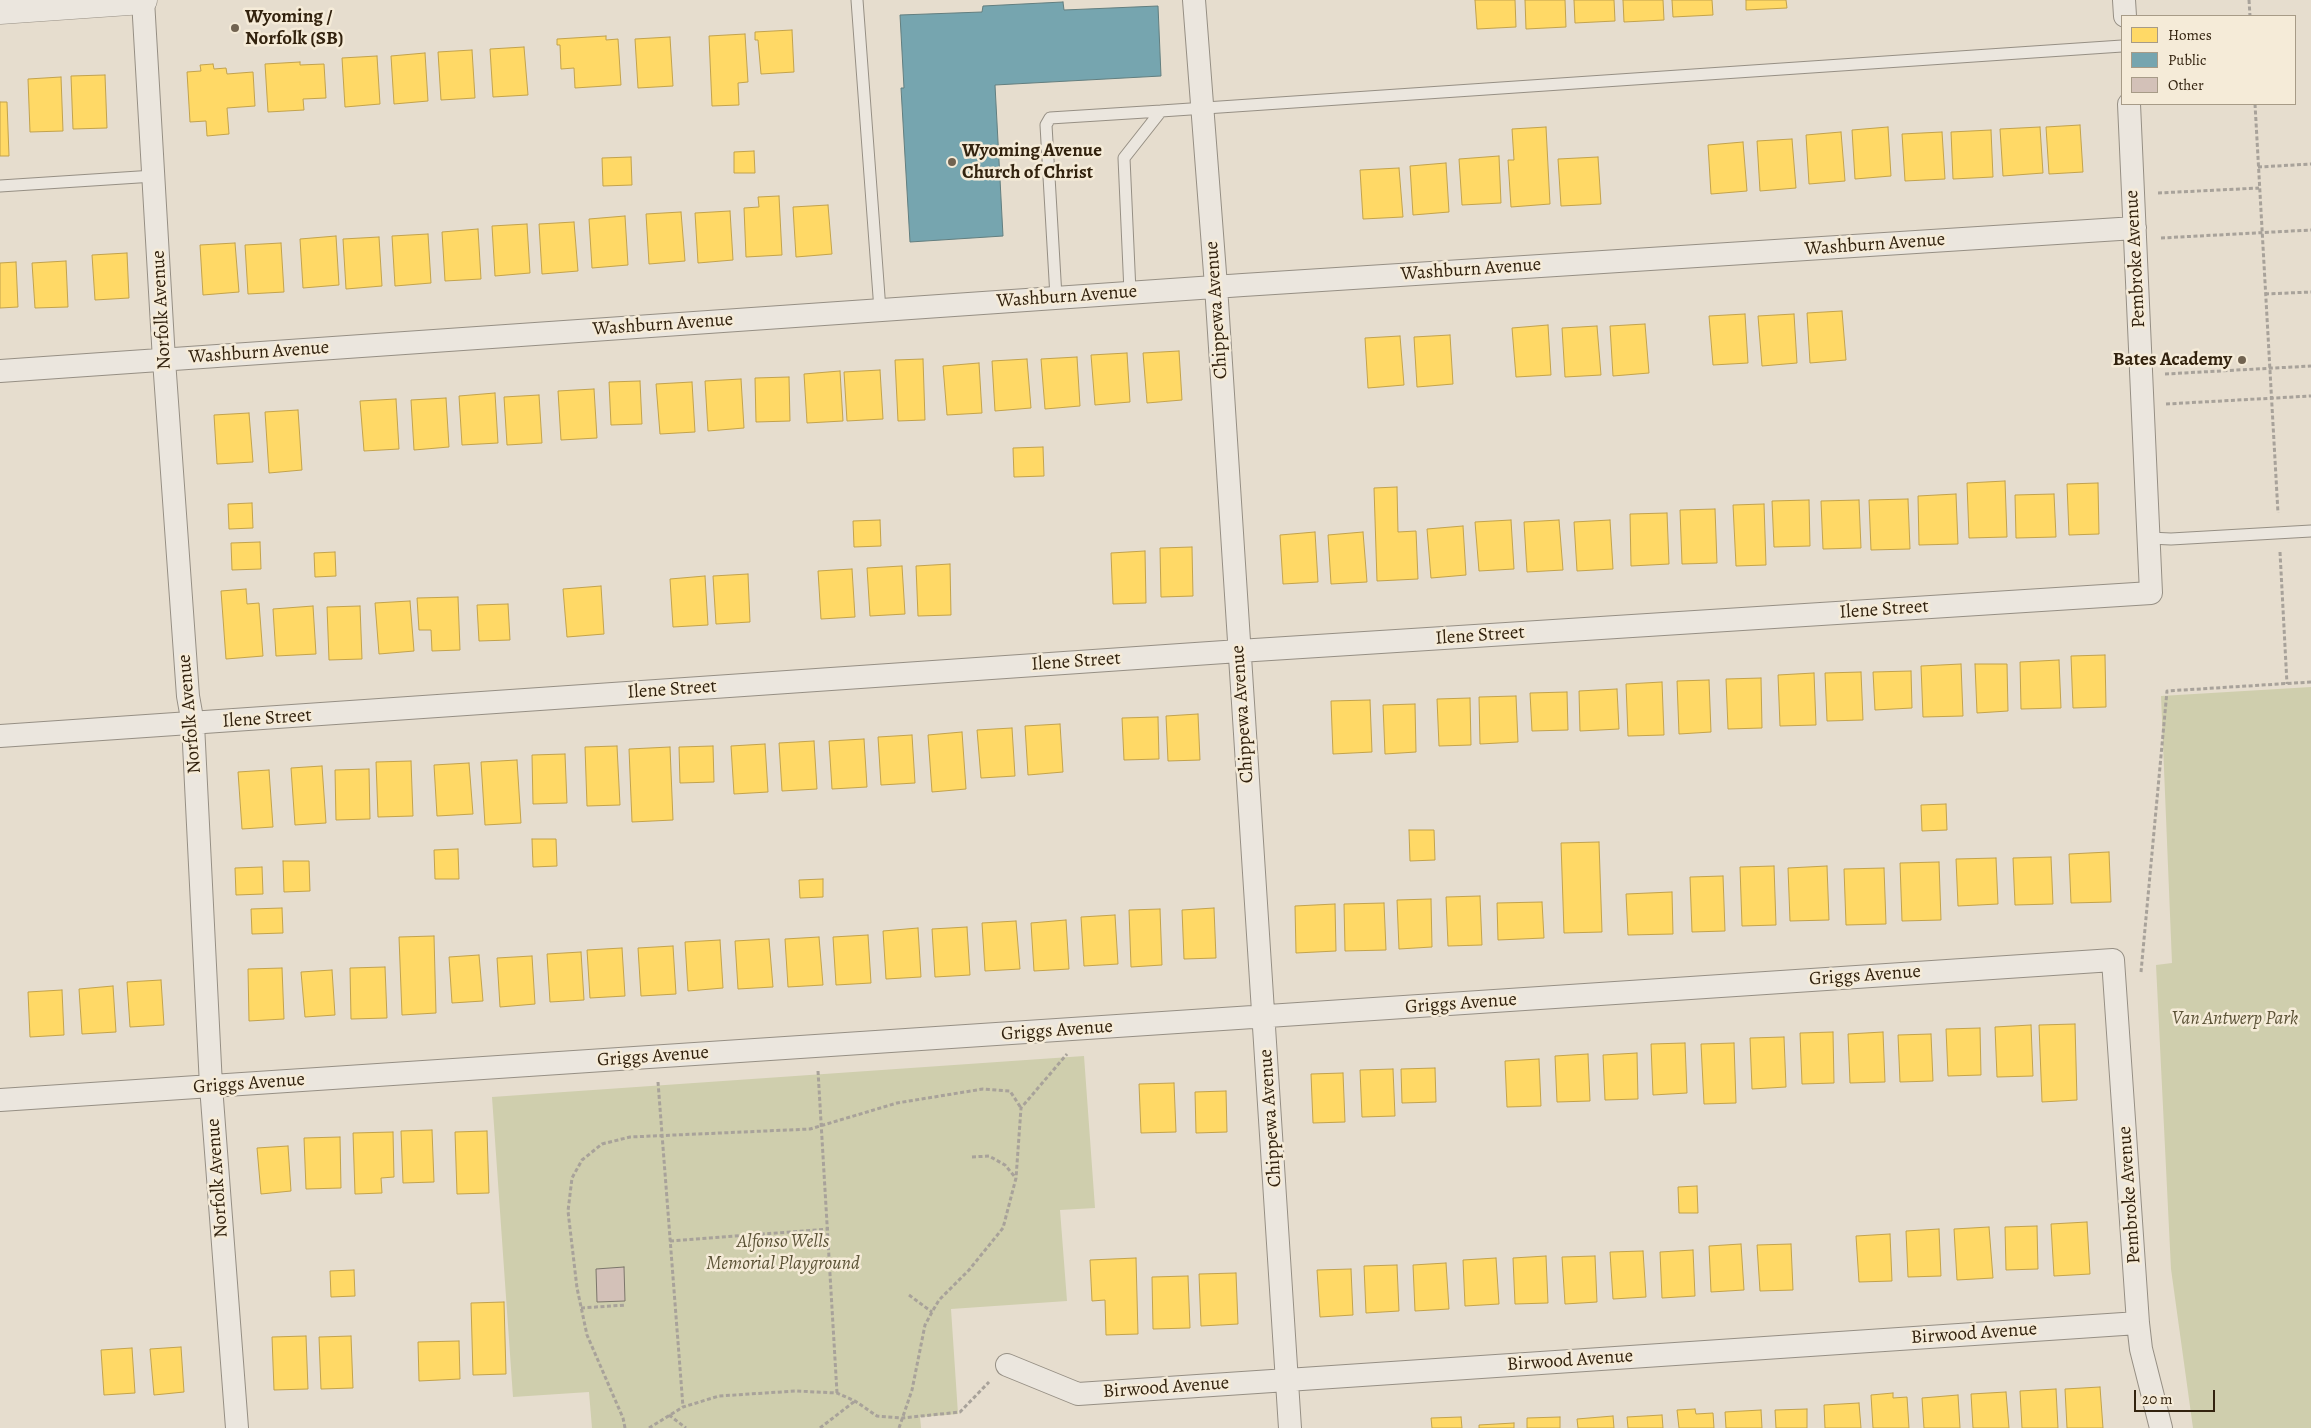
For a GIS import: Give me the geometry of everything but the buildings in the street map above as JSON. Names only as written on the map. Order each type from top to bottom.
[{"type":"street","points":[[0,10],[143,0]]},
{"type":"street","name":"Norfolk Avenue","points":[[143,0],[164,360],[188,696],[193,724],[211,1086],[237,1428]]},
{"type":"street","name":"Chippewa Avenue","points":[[1194,0],[1216,286],[1290,1428]]},
{"type":"street","points":[[2124,0],[2125,15]]},
{"type":"street","name":"Pembroke Avenue","points":[[2129,105],[2151,593]]},
{"type":"street","name":"Washburn Avenue","points":[[0,371],[1216,286],[2135,228]]},
{"type":"street","name":"Ilene Street","points":[[0,736],[1239,651],[2151,593]]},
{"type":"street","name":"Pembroke Avenue","points":[[2113,960],[2138,1323],[2141,1349],[2161,1428]]},
{"type":"street","name":"Griggs Avenue","points":[[0,1100],[1264,1018],[2113,960]]},
{"type":"street","name":"Birwood Avenue","points":[[1007,1365],[1078,1394],[2138,1323]]},
{"type":"lane","points":[[857,0],[880,310]]},
{"type":"lane","points":[[1056,297],[1046,125],[1050,118],[2121,46]]},
{"type":"lane","points":[[1130,292],[1124,158],[1161,112]]},
{"type":"lane","points":[[0,186],[154,176]]},
{"type":"lane","points":[[2149,538],[2172,540],[2311,531]]},
{"type":"path","points":[[2249,0],[2250,15]]},
{"type":"path","points":[[2255,105],[2288,684]]},
{"type":"path","points":[[2258,167],[2311,164]]},
{"type":"path","points":[[2155,193],[2259,188]]},
{"type":"path","points":[[2157,239],[2311,230]]},
{"type":"path","points":[[2265,294],[2311,292]]},
{"type":"path","points":[[2164,374],[2311,366]]},
{"type":"path","points":[[2165,404],[2311,396]]},
{"type":"path","points":[[2142,958],[2167,691],[2311,682]]},
{"type":"path","points":[[899,1428],[912,1390],[925,1325],[938,1300],[969,1270],[1003,1228],[1016,1178],[1021,1108],[1067,1054]]},
{"type":"path","points":[[818,1071],[829,1228],[837,1393]]},
{"type":"path","points":[[658,1081],[683,1407]]},
{"type":"path","points":[[625,1428],[623,1418],[587,1335],[581,1308],[568,1211],[572,1178],[582,1160],[602,1144],[630,1137],[810,1129],[897,1103],[983,1090],[1010,1091],[1021,1108]]},
{"type":"path","points":[[972,1157],[989,1156],[1005,1164],[1016,1178]]},
{"type":"path","points":[[670,1241],[829,1228]]},
{"type":"path","points":[[909,1295],[932,1312]]},
{"type":"path","points":[[581,1308],[626,1305]]},
{"type":"path","points":[[649,1428],[683,1407],[719,1396],[796,1391],[837,1393],[854,1401],[877,1416],[902,1418],[960,1412],[1007,1365]]},
{"type":"path","points":[[820,1428],[854,1401]]},
{"type":"path","points":[[669,1415],[686,1428]]},
{"type":"green space","name":"Van Antwerp Park","points":[[2311,687],[2311,1428],[2193,1428],[2171,1269],[2156,965],[2172,963],[2161,696]]},
{"type":"green space","name":"Alfonso Wells Memorial Playground","points":[[1084,1056],[1095,1208],[1060,1210],[1067,1301],[951,1309],[958,1414],[920,1417],[921,1428],[592,1428],[589,1392],[513,1397],[492,1097]]},
{"type":"place","name":"Wyoming / Norfolk (SB)","points":[[235,28]]},
{"type":"place","name":"Wyoming Avenue Church of Christ","points":[[952,162]]},
{"type":"place","name":"Bates Academy","points":[[2242,360]]}]
